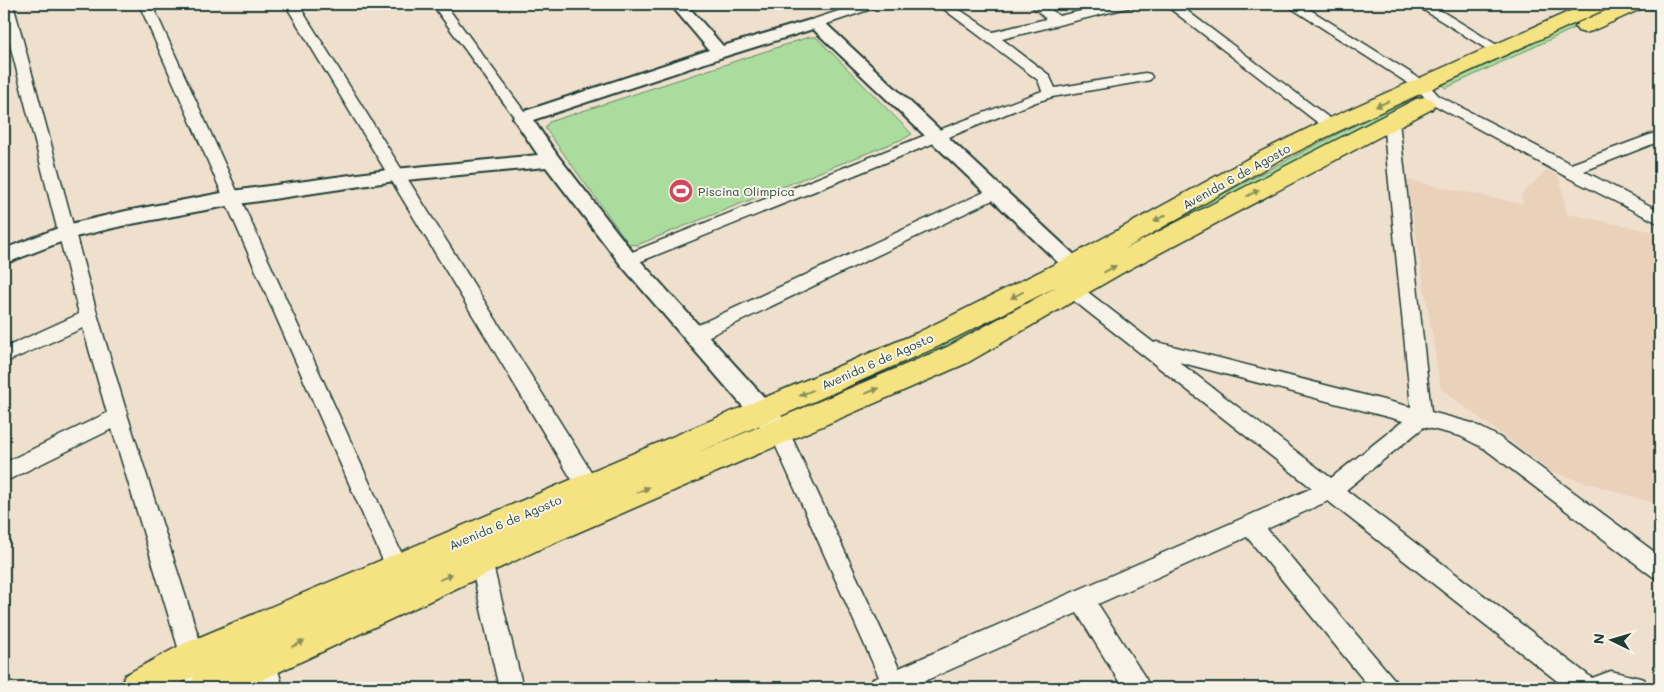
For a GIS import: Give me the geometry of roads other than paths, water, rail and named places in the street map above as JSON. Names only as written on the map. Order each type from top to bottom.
[{"type":"highway","name":"Avenida 6 de Agosto","points":[[138,688],[193,657],[403,582],[771,421],[927,340],[1067,277],[1391,120],[1428,93],[1498,50],[1601,4]]},
{"type":"highway","name":"Avenida 6 de Agosto","points":[[1067,277],[1270,156],[1331,126],[1428,93],[1636,4]]},
{"type":"highway","name":"Avenida 6 de Agosto","points":[[207,688],[268,674],[403,582],[481,561],[594,497]]},
{"type":"street","points":[[6,4],[89,317],[118,418],[193,657],[200,688]]},
{"type":"street","points":[[145,4],[403,582]]},
{"type":"street","points":[[290,4],[594,497]]},
{"type":"street","points":[[438,4],[551,160],[628,260],[771,421],[890,686],[1330,490],[1422,417]]},
{"type":"street","points":[[678,4],[720,52]]},
{"type":"street","points":[[522,118],[872,4]]},
{"type":"street","points":[[943,4],[991,37],[1044,78],[1050,93]]},
{"type":"street","points":[[1036,4],[1056,21]]},
{"type":"street","points":[[991,37],[1126,4]]},
{"type":"street","points":[[1170,4],[1331,126]]},
{"type":"street","points":[[1292,4],[1428,93],[1569,171],[1660,218]]},
{"type":"street","points":[[1421,4],[1498,50]]},
{"type":"street","points":[[1652,4],[1660,8]]},
{"type":"street","points":[[816,23],[995,192],[1067,277],[1149,347],[1585,688]]},
{"type":"street","points":[[628,260],[936,136],[1050,93],[1145,77]]},
{"type":"street","points":[[1391,120],[1422,417]]},
{"type":"street","points":[[1569,171],[1658,138]]},
{"type":"street","points":[[4,257],[66,232],[126,218],[232,198],[395,175],[551,160]]},
{"type":"street","points":[[694,335],[995,192]]},
{"type":"street","points":[[4,356],[89,317]]},
{"type":"street","points":[[1149,347],[1465,429],[1492,443],[1660,569]]},
{"type":"street","points":[[4,473],[118,418]]},
{"type":"street","points":[[1251,526],[1386,688]]},
{"type":"street","points":[[481,561],[511,688]]},
{"type":"street","points":[[1082,600],[1137,688]]},
{"type":"street","points":[[1597,688],[1611,683],[1635,688]]},
{"type":"place","name":"Piscina Olímpica","points":[[681,191]]}]
